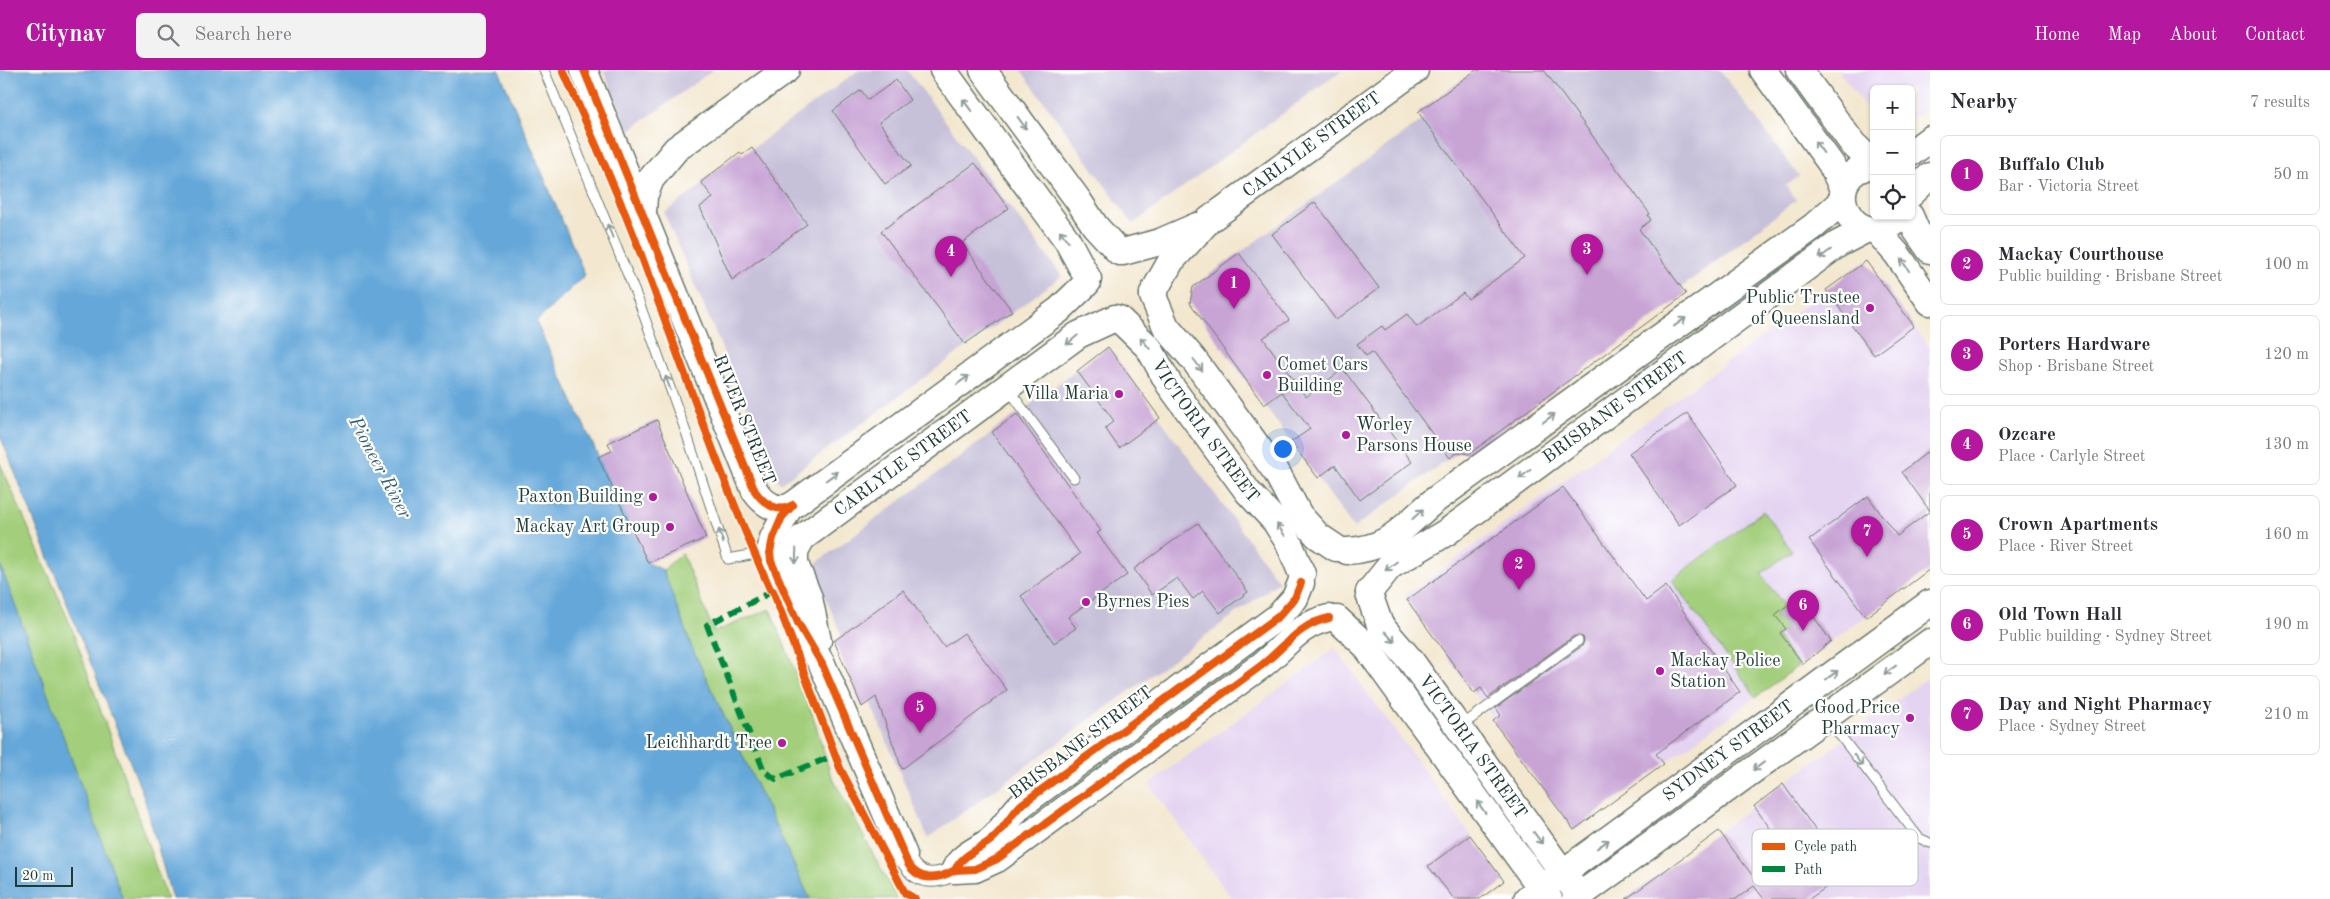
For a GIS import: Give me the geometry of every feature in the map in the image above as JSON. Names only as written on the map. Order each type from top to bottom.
[{"type":"street","name":"RIVER STREET","points":[[584,70],[756,491],[763,501],[773,507],[787,508],[797,502]]},
{"type":"street","points":[[643,212],[644,196],[651,179],[676,149],[786,70]]},
{"type":"street","points":[[943,70],[1067,240],[1087,281],[1089,297],[1096,309],[1117,319],[1130,318],[1148,306],[1153,294],[1153,279],[1148,266],[1136,256],[1121,252],[1105,256],[1097,261],[1087,281]]},
{"type":"street","points":[[983,70],[1095,226],[1121,252]]},
{"type":"street","name":"CARLYLE STREET","points":[[1153,294],[1171,261],[1209,220],[1415,70]]},
{"type":"street","points":[[1763,70],[1831,164],[1850,219],[1871,229],[1897,254],[1930,302]]},
{"type":"street","points":[[1799,70],[1853,144],[1870,160]]},
{"type":"street","points":[[1915,150],[1930,139]]},
{"type":"street","points":[[616,146],[625,154],[638,159],[676,149]]},
{"type":"street","name":"BRISBANE STREET","points":[[1341,549],[1372,548],[1389,540],[1435,500],[1814,226],[1843,195],[1847,180],[1864,166],[1870,165]]},
{"type":"street","points":[[1915,190],[1930,176]]},
{"type":"street","name":"CARLYLE STREET","points":[[1121,252],[1160,242],[1209,220]]},
{"type":"street","name":"BRISBANE STREET","points":[[1369,593],[1390,566],[1447,532],[1838,244],[1871,229],[1886,228],[1896,220]]},
{"type":"street","points":[[1912,220],[1916,230],[1930,250]]},
{"type":"street","name":"CARLYLE STREET","points":[[797,502],[1059,310],[1087,281]]},
{"type":"street","name":"VICTORIA STREET","points":[[1153,294],[1166,327],[1194,360],[1277,472],[1299,515],[1318,536],[1341,549]]},
{"type":"street","name":"CARLYLE STREET","points":[[822,664],[809,601],[796,567],[794,555],[802,538],[1083,332],[1117,319]]},
{"type":"street","name":"VICTORIA STREET","points":[[1117,319],[1149,348],[1169,384],[1248,492],[1275,521],[1290,543],[1302,578]]},
{"type":"street","points":[[797,502],[782,517],[773,538],[770,552],[773,566],[798,623],[822,664],[904,855],[912,870],[924,878],[932,878],[952,871],[969,870],[986,865],[1030,835],[1262,665],[1299,631],[1310,624],[1346,618],[1357,613],[1365,604],[1369,593],[1363,568],[1341,549],[1327,548],[1315,554],[1309,561],[1302,578],[1308,602],[1316,611],[1333,619]]},
{"type":"street","points":[[797,502],[797,510],[801,520],[809,525],[820,524]]},
{"type":"street","name":"BRISBANE STREET","points":[[952,871],[960,860],[993,838],[1022,804],[1279,616],[1295,598],[1302,578]]},
{"type":"street","name":"VICTORIA STREET","points":[[1369,593],[1378,621],[1384,631],[1408,656],[1579,898]]},
{"type":"street","name":"SYDNEY STREET","points":[[1539,896],[1563,873],[1930,603]]},
{"type":"street","name":"VICTORIA STREET","points":[[1333,619],[1365,644],[1539,896]]},
{"type":"street","name":"SYDNEY STREET","points":[[1579,898],[1930,642]]},
{"type":"street","points":[[1013,815],[1014,823],[1020,830],[1030,835]]},
{"type":"lane","points":[[544,70],[639,302],[687,435],[728,559],[770,552]]},
{"type":"lane","points":[[1007,387],[1074,478]]},
{"type":"lane","points":[[1459,727],[1578,641]]},
{"type":"lane","points":[[1808,693],[1912,829]]},
{"type":"lane","points":[[1918,837],[1930,842]]},
{"type":"shaded area","points":[[603,70],[713,70],[629,131]]},
{"type":"shaded area","points":[[859,70],[907,70],[1062,276],[780,484],[664,213]]},
{"type":"shaded area","points":[[1021,70],[1342,70],[1133,224]]},
{"type":"shaded area","points":[[1491,70],[1720,70],[1799,176],[1786,186],[1796,200],[1701,273],[1354,528],[1190,303],[1193,287]]},
{"type":"shaded area","points":[[1838,70],[1930,70],[1930,107],[1915,117],[1915,85],[1870,85],[1870,113]]},
{"type":"shaded area","points":[[1866,261],[1930,348],[1930,569],[1574,830],[1404,597]]},
{"type":"shaded area","points":[[1108,347],[1279,582],[928,838],[812,566]]},
{"type":"shaded area","points":[[1335,648],[1504,881],[1480,899],[1232,899],[1149,784]]},
{"type":"shaded area","points":[[1930,676],[1930,899],[1626,899]]},
{"type":"green space","points":[[0,463],[71,626],[167,899],[0,899]]},
{"type":"green space","points":[[1763,511],[1792,551],[1761,574],[1785,607],[1775,615],[1786,629],[1776,636],[1798,666],[1756,697],[1672,580]]},
{"type":"green space","points":[[682,553],[714,632],[770,609],[812,713],[830,773],[897,899],[810,899],[692,648],[663,570]]},
{"type":"water","name":"Pioneer River","points":[[0,70],[499,70],[585,275],[536,322],[648,563],[663,570],[692,648],[810,899],[172,899],[144,797],[0,435]]},
{"type":"water","points":[[0,564],[123,899],[0,899]]},
{"type":"building","points":[[1476,70],[1544,70],[1650,214],[1648,215],[1651,220],[1639,229],[1686,294],[1469,454],[1458,452],[1450,458],[1372,352],[1366,356],[1357,344],[1382,326],[1385,330],[1407,314],[1417,327],[1463,293],[1468,299],[1525,258],[1418,112]]},
{"type":"building","points":[[896,80],[910,100],[879,122],[911,166],[885,184],[833,111],[861,90],[868,100]]},
{"type":"building","points":[[752,148],[807,224],[732,280],[700,207],[713,198],[701,182],[740,152],[742,155]]},
{"type":"building","points":[[975,163],[1009,208],[962,243],[1012,311],[965,344],[881,231]]},
{"type":"building","points":[[1315,202],[1379,288],[1336,320],[1272,234]]},
{"type":"building","points":[[1239,253],[1289,320],[1263,338],[1306,397],[1343,369],[1412,462],[1360,500],[1335,465],[1318,478],[1291,442],[1310,429],[1282,392],[1264,405],[1190,303],[1193,287]]},
{"type":"building","name":"Public Trustee of Queensland","points":[[1866,261],[1914,326],[1874,355],[1826,290]]},
{"type":"building","name":"Villa Maria","points":[[1108,347],[1160,418],[1119,448],[1105,428],[1114,421],[1077,371]]},
{"type":"building","points":[[1687,413],[1737,485],[1679,525],[1629,453]]},
{"type":"building","points":[[1017,414],[1101,531],[1097,533],[1127,575],[1068,617],[1076,628],[1054,643],[1021,596],[1080,554],[992,432]]},
{"type":"building","name":"Paxton Building","points":[[657,420],[706,538],[648,563],[598,457],[612,451],[608,443]]},
{"type":"building","points":[[1930,450],[1930,511],[1902,472]]},
{"type":"building","points":[[1563,487],[1646,601],[1666,586],[1740,692],[1656,754],[1664,764],[1574,830],[1493,721],[1501,715],[1496,708],[1582,646],[1583,637],[1574,636],[1488,698],[1481,688],[1474,693],[1407,600]]},
{"type":"building","points":[[1868,496],[1897,536],[1930,511],[1930,569],[1866,617],[1809,540]]},
{"type":"building","points":[[1198,523],[1248,592],[1220,613],[1203,591],[1193,599],[1177,578],[1152,595],[1134,569]]},
{"type":"building","points":[[903,590],[944,647],[964,633],[1007,690],[902,769],[876,697],[862,707],[834,641]]},
{"type":"building","points":[[1799,596],[1831,641],[1803,664],[1780,633],[1786,629],[1775,615]]},
{"type":"building","points":[[1783,784],[1814,829],[1771,829],[1754,806]]},
{"type":"building","points":[[1719,831],[1752,875],[1752,886],[1754,886],[1736,899],[1626,899]]},
{"type":"building","points":[[1470,835],[1504,881],[1480,899],[1454,899],[1428,866]]},
{"type":"building","points":[[1754,886],[1828,886],[1809,899],[1764,899]]},
{"type":"marked path","points":[[773,591],[707,625],[764,771],[776,779],[835,755]]},
{"type":"cycle path","points":[[563,70],[631,229],[718,464],[752,548],[770,589],[773,591],[840,768],[905,893],[915,899]]},
{"type":"cycle path","points":[[584,70],[755,491],[767,504],[777,508],[787,508],[793,505]]},
{"type":"cycle path","points":[[793,505],[782,517],[773,538],[770,552],[771,561],[798,623],[822,664],[908,864],[918,874],[929,878],[942,876],[955,870]]},
{"type":"cycle path","points":[[955,870],[962,860],[996,836],[1022,804],[1279,616],[1295,598],[1301,583]]},
{"type":"cycle path","points":[[955,870],[975,869],[997,859],[1262,665],[1309,625],[1329,618]]},
{"type":"place","name":"Porters Hardware","points":[[1587,275]]},
{"type":"place","name":"Ozcare","points":[[951,277]]},
{"type":"place","name":"Public Trustee of Queensland","points":[[1870,308]]},
{"type":"place","name":"Buffalo Club","points":[[1234,309]]},
{"type":"place","name":"Comet Cars Building","points":[[1267,375]]},
{"type":"place","name":"Villa Maria","points":[[1119,394]]},
{"type":"place","name":"Worley Parsons House","points":[[1346,435]]},
{"type":"place","name":"Paxton Building","points":[[653,497]]},
{"type":"place","name":"Mackay Art Group","points":[[670,527]]},
{"type":"place","name":"Day and Night Pharmacy","points":[[1867,557]]},
{"type":"place","name":"Mackay Courthouse","points":[[1519,590]]},
{"type":"place","name":"Byrnes Pies","points":[[1086,602]]},
{"type":"place","name":"Old Town Hall","points":[[1803,631]]},
{"type":"place","name":"Mackay Police Station","points":[[1660,671]]},
{"type":"place","name":"Good Price Pharmacy","points":[[1910,718]]},
{"type":"place","name":"Crown Apartments","points":[[920,733]]},
{"type":"place","name":"Leichhardt Tree","points":[[782,743]]}]
